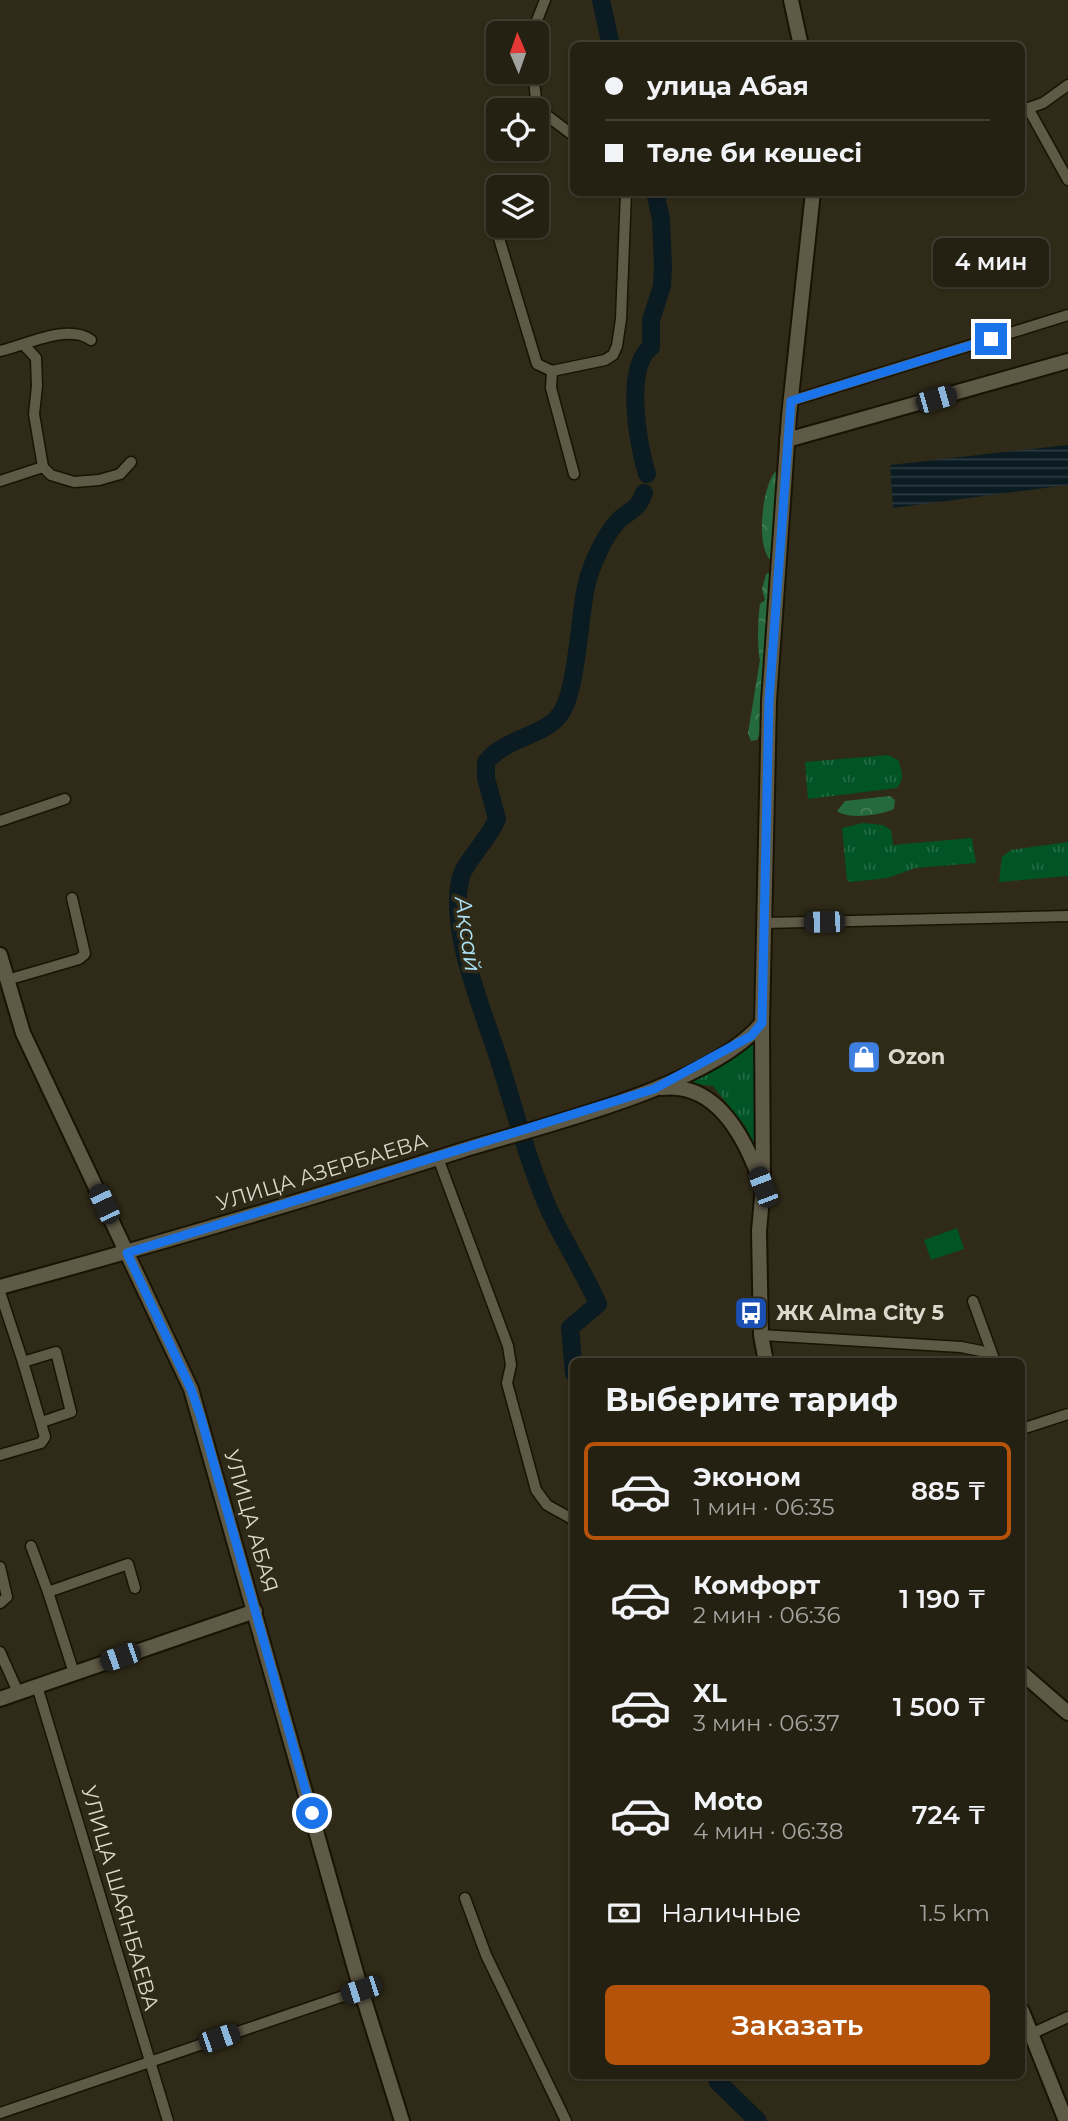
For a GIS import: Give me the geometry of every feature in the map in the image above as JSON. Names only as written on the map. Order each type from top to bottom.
[{"type":"main road","points":[[791,0],[800,42]]},
{"type":"main road","points":[[765,1358],[761,1335],[759,1231],[763,1187],[762,1023],[769,701],[787,440],[813,196]]},
{"type":"main road","points":[[787,440],[1068,361]]},
{"type":"main road","name":"УЛИЦА АБАЯ","points":[[0,955],[23,1033],[191,1389],[361,1990],[402,2121]]},
{"type":"main road","name":"УЛИЦА АЗЕРБАЕВА","points":[[0,1290],[438,1158],[654,1089],[719,1056],[751,1036],[762,1023]]},
{"type":"main road","name":"УЛИЦА АЗЕРБАЕВА","points":[[654,1089],[677,1087],[710,1099],[748,1147],[763,1187]]},
{"type":"main road","points":[[0,1699],[255,1611]]},
{"type":"main road","points":[[1025,1676],[1068,1713]]},
{"type":"main road","points":[[1025,2019],[1066,2121]]},
{"type":"street","points":[[537,21],[545,0]]},
{"type":"street","points":[[534,84],[537,108],[570,133]]},
{"type":"street","points":[[1068,85],[1054,96],[1025,109],[1068,180]]},
{"type":"street","points":[[499,238],[537,364],[552,372],[605,360],[617,346],[621,319],[626,196]]},
{"type":"street","points":[[791,401],[1068,315]]},
{"type":"street","points":[[0,351],[69,333],[83,334],[91,340]]},
{"type":"street","points":[[24,345],[36,358],[34,414],[43,467],[51,475],[74,482],[99,480],[120,474],[131,462]]},
{"type":"street","points":[[552,372],[551,388],[574,474]]},
{"type":"street","points":[[0,481],[43,467]]},
{"type":"street","points":[[0,821],[65,799]]},
{"type":"street","points":[[7,980],[85,954],[72,898]]},
{"type":"street","points":[[764,923],[1068,916]]},
{"type":"street","points":[[438,1158],[508,1346],[511,1365],[507,1383],[536,1490],[547,1505],[570,1518]]},
{"type":"street","points":[[0,1290],[45,1437],[41,1443],[0,1455]]},
{"type":"street","points":[[973,1301],[993,1358]]},
{"type":"street","points":[[761,1335],[961,1347],[981,1351],[990,1358]]},
{"type":"street","points":[[23,1362],[56,1352],[71,1412],[42,1422]]},
{"type":"street","points":[[1025,1428],[1068,1414]]},
{"type":"street","points":[[31,1546],[74,1673]]},
{"type":"street","points":[[48,1592],[128,1564],[135,1588]]},
{"type":"street","points":[[0,1567],[8,1597],[0,1603]]},
{"type":"street","points":[[0,1653],[18,1692]]},
{"type":"street","name":"УЛИЦА ШАЯНБАЕВА","points":[[37,1686],[148,2062],[168,2121]]},
{"type":"street","points":[[465,1898],[486,1955],[566,2121]]},
{"type":"street","points":[[0,2113],[361,1990]]},
{"type":"street","points":[[1031,2034],[1068,2017]]},
{"type":"green space","points":[[775,472],[780,476],[780,492],[775,499],[774,563],[768,557],[764,546],[762,519],[770,480]]},
{"type":"green space","points":[[771,572],[763,728],[757,740],[751,741],[748,733],[760,660],[759,610],[760,604],[765,600],[762,589],[766,574]]},
{"type":"green space","points":[[888,755],[898,760],[901,768],[902,778],[897,788],[808,799],[805,762]]},
{"type":"green space","points":[[890,796],[895,800],[894,809],[889,811],[857,816],[837,811],[845,801]]},
{"type":"green space","points":[[863,823],[883,825],[891,830],[893,845],[972,838],[976,863],[915,868],[888,878],[850,882],[847,880],[842,828]]},
{"type":"green space","points":[[1068,842],[1068,876],[999,882],[1002,857],[1011,850]]},
{"type":"green space","points":[[756,1041],[758,1156],[746,1127],[713,1086],[678,1082]]},
{"type":"green space","points":[[957,1228],[964,1249],[931,1260],[924,1240]]},
{"type":"shaded area","points":[[1068,445],[1068,485],[893,508],[890,465]]},
{"type":"waterway","name":"Ақсай","points":[[601,0],[610,42]]},
{"type":"waterway","name":"Ақсай","points":[[647,474],[637,426],[635,389],[643,357],[651,347],[651,320],[662,286],[661,219],[656,196]]},
{"type":"waterway","name":"Ақсай","points":[[573,1358],[570,1328],[598,1304],[553,1218],[533,1170],[469,970],[459,921],[458,898],[463,871],[497,819],[486,778],[486,762],[503,748],[543,729],[558,717],[564,707],[573,675],[591,570],[608,534],[619,520],[636,506],[644,493]]},
{"type":"waterway","name":"Ақсай","points":[[718,2079],[758,2121]]},
{"type":"place","name":"Ozon","points":[[864,1057]]},
{"type":"place","name":"ЖК Alma City 5","points":[[751,1313]]},
{"type":"route","points":[[312,1813],[201,1418],[191,1389],[127,1253],[332,1192],[654,1089],[680,1078],[751,1036],[762,1023],[769,701],[791,401],[991,339]]}]
